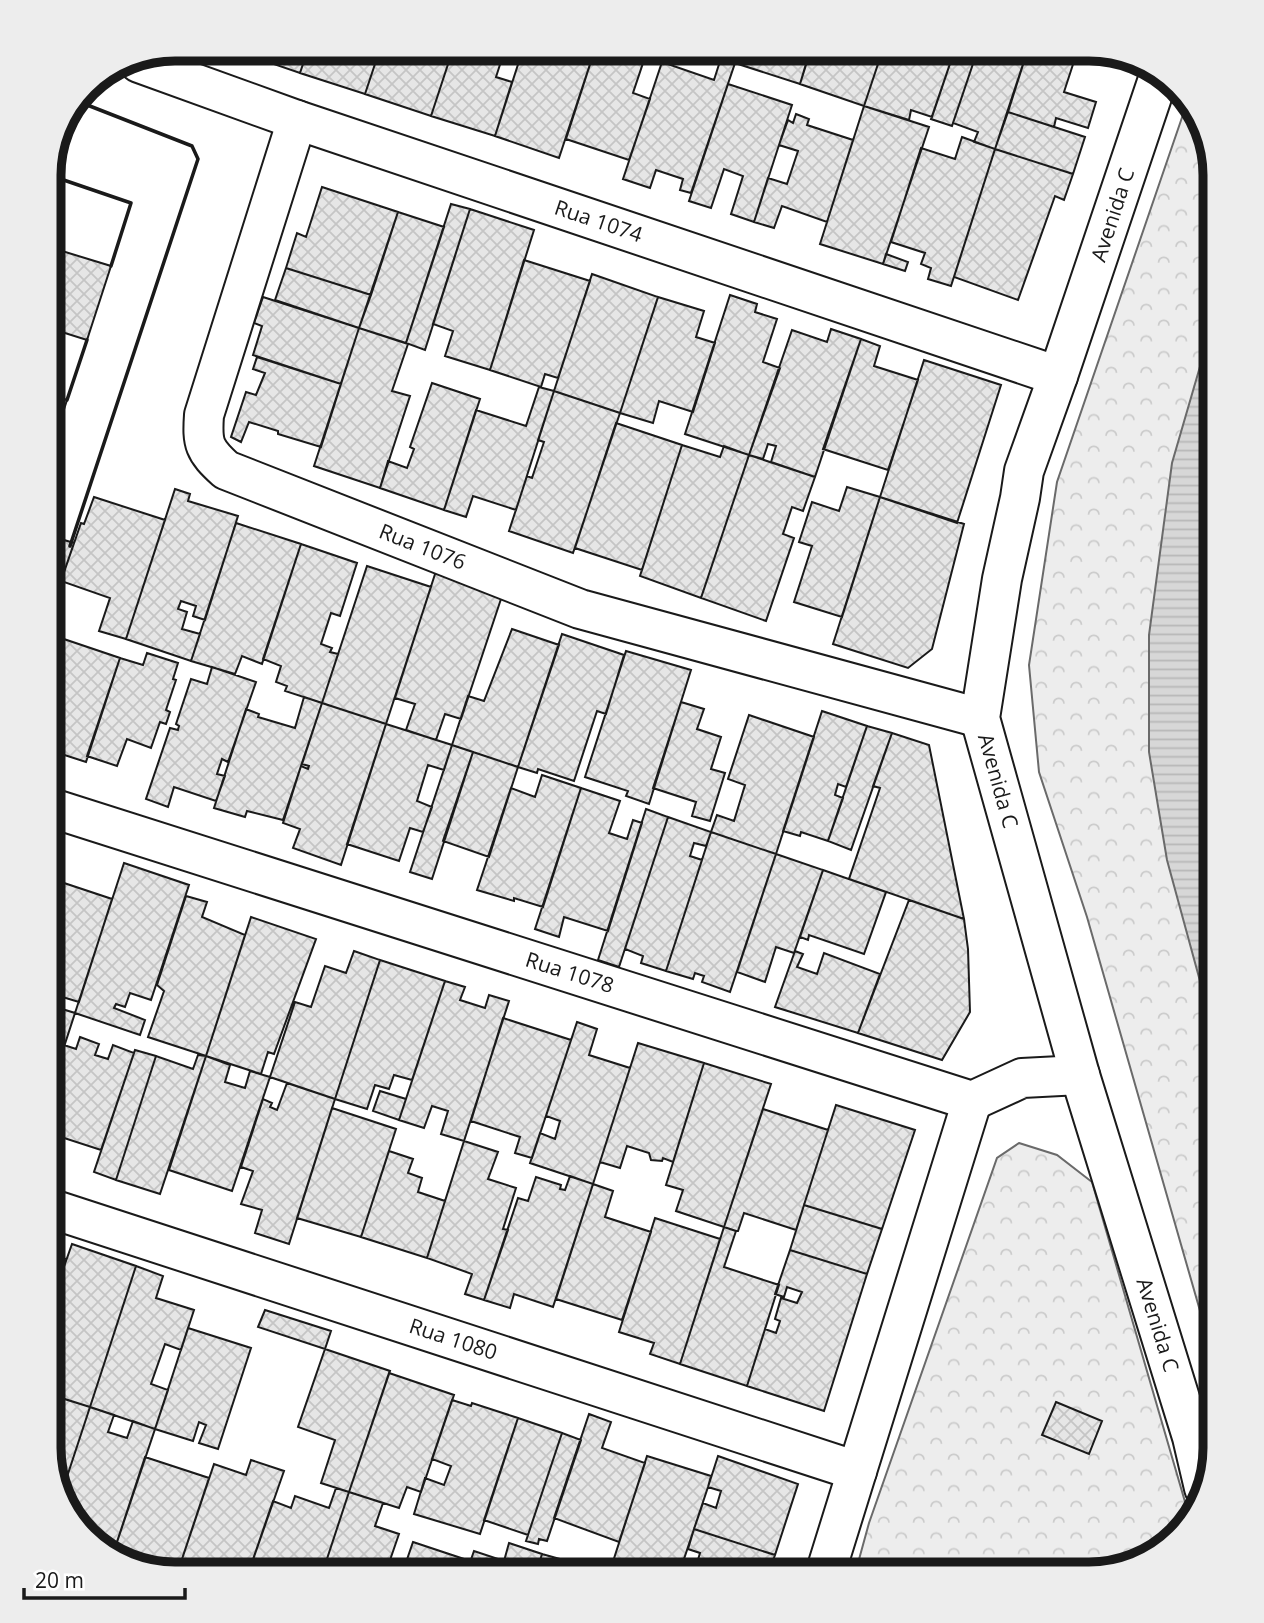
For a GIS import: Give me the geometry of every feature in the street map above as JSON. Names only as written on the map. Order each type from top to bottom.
[{"type":"street","name":"Rua 1074","points":[[145,65],[296,120],[1059,376]]},
{"type":"street","name":"Avenida C","points":[[1156,84],[1059,376],[1024,471],[1002,579],[980,719],[1080,1075],[1192,1437],[1200,1471]]},
{"type":"street","name":"Rua 1076","points":[[296,120],[204,415],[202,440],[211,456],[226,470],[580,609],[980,719]]},
{"type":"street","name":"Rua 1078","points":[[61,813],[972,1101]]},
{"type":"street","points":[[829,1562],[972,1101],[1021,1079],[1080,1075]]},
{"type":"street","name":"Rua 1080","points":[[61,1212],[858,1471]]},
{"type":"green space","points":[[1184,112],[1199,146],[1203,175],[1203,1321],[1087,917],[1039,772],[1029,665],[1057,482]]},
{"type":"green space","points":[[1019,1143],[1057,1155],[1092,1182],[1186,1506],[1169,1528],[1152,1543],[1118,1558],[1103,1561],[858,1562],[869,1523],[997,1158]]},
{"type":"shaded area","points":[[1203,356],[1203,992],[1167,860],[1149,752],[1149,635],[1172,463]]},
{"type":"building","points":[[265,61],[304,61],[300,73]]},
{"type":"building","points":[[304,61],[376,61],[365,94],[300,73]]},
{"type":"building","points":[[376,61],[449,61],[431,116],[365,94]]},
{"type":"building","points":[[449,61],[501,61],[496,77],[512,82],[495,136],[431,116]]},
{"type":"building","points":[[519,61],[591,61],[559,158],[495,136]]},
{"type":"building","points":[[591,61],[644,61],[633,93],[650,99],[629,160],[566,139]]},
{"type":"building","points":[[720,61],[735,63],[691,193],[680,190],[683,179],[656,170],[650,188],[623,179],[662,62],[714,80]]},
{"type":"building","points":[[736,61],[807,61],[800,84],[735,63]]},
{"type":"building","points":[[807,61],[828,64],[829,61],[879,61],[864,106],[800,84]]},
{"type":"building","points":[[879,61],[951,61],[932,117],[911,110],[909,120],[864,106]]},
{"type":"building","points":[[951,61],[974,61],[952,126],[931,119]]},
{"type":"building","points":[[974,61],[1024,61],[995,149],[974,142],[978,132],[953,123]]},
{"type":"building","points":[[1024,61],[1074,61],[1064,92],[1096,102],[1088,128],[1056,118],[1054,127],[1008,112]]},
{"type":"building","points":[[728,84],[792,105],[754,222],[731,214],[743,176],[724,169],[711,208],[689,201]]},
{"type":"building","points":[[864,106],[929,127],[883,264],[820,244]]},
{"type":"building","points":[[1008,112],[1085,137],[1073,174],[995,149]]},
{"type":"building","points":[[796,114],[809,119],[807,125],[853,140],[827,222],[782,206],[774,228],[754,222],[768,178],[787,184],[798,151],[779,145],[788,120],[793,123]]},
{"type":"building","points":[[962,137],[995,149],[951,286],[928,279],[931,268],[921,264],[925,253],[891,242],[921,148],[955,159]]},
{"type":"building","points":[[995,149],[1073,174],[1064,200],[1055,196],[1018,300],[954,277]]},
{"type":"building","points":[[322,187],[398,212],[371,295],[286,268],[297,233],[306,237]]},
{"type":"building","points":[[451,204],[470,209],[425,350],[406,343]]},
{"type":"building","points":[[470,209],[534,230],[490,370],[445,356],[453,331],[433,324]]},
{"type":"building","points":[[398,212],[444,227],[406,343],[359,328]]},
{"type":"building","points":[[61,251],[111,266],[87,340],[61,332]]},
{"type":"building","points":[[886,254],[908,262],[905,271],[883,264]]},
{"type":"building","points":[[524,260],[590,281],[558,378],[545,374],[541,387],[490,370]]},
{"type":"building","points":[[286,268],[371,295],[359,328],[275,300]]},
{"type":"building","points":[[592,274],[658,297],[620,413],[554,391]]},
{"type":"building","points":[[730,295],[757,304],[755,312],[777,319],[763,362],[780,368],[749,455],[685,434]]},
{"type":"building","points":[[263,297],[359,328],[341,384],[253,355],[262,326],[254,323]]},
{"type":"building","points":[[658,297],[704,311],[696,337],[715,343],[693,412],[659,401],[653,423],[620,413]]},
{"type":"building","points":[[359,328],[408,344],[392,391],[410,396],[380,488],[314,466]]},
{"type":"building","points":[[831,329],[861,339],[815,477],[771,462],[776,446],[768,444],[763,459],[749,455],[792,330],[827,342]]},
{"type":"building","points":[[861,339],[880,346],[874,366],[918,380],[888,470],[823,449]]},
{"type":"building","points":[[257,357],[341,384],[321,447],[249,422],[241,442],[231,437],[246,392],[256,395],[265,373],[253,369]]},
{"type":"building","points":[[924,360],[1001,385],[957,523],[880,497]]},
{"type":"building","points":[[432,383],[480,399],[444,510],[380,488],[388,461],[407,468],[414,449],[410,447]]},
{"type":"building","points":[[539,387],[554,391],[516,510],[473,496],[466,517],[444,510],[476,410],[526,426]]},
{"type":"building","points":[[554,391],[620,413],[573,553],[509,531],[527,476],[532,478],[544,442],[538,440]]},
{"type":"building","points":[[61,398],[67,400],[61,419]]},
{"type":"building","points":[[616,423],[682,445],[642,570],[575,548]]},
{"type":"building","points":[[682,445],[720,457],[724,446],[749,455],[701,598],[640,576]]},
{"type":"building","points":[[749,455],[815,477],[803,511],[792,507],[783,534],[794,538],[766,621],[701,598]]},
{"type":"building","points":[[847,487],[880,497],[842,617],[794,602],[812,546],[799,542],[812,502],[839,511]]},
{"type":"building","points":[[175,489],[190,494],[188,501],[238,516],[205,620],[193,616],[196,606],[181,601],[178,609],[187,612],[182,629],[200,634],[191,661],[126,639]]},
{"type":"building","points":[[94,497],[165,520],[126,639],[99,631],[110,598],[61,581],[81,523],[84,524]]},
{"type":"building","points":[[880,497],[964,524],[932,649],[908,668],[833,644]]},
{"type":"building","points":[[236,523],[301,544],[262,664],[242,656],[235,674],[191,661]]},
{"type":"building","points":[[61,539],[74,543],[63,575],[61,574]]},
{"type":"building","points":[[301,544],[357,563],[340,616],[331,613],[321,644],[332,648],[330,652],[338,654],[322,703],[285,691],[287,686],[276,682],[281,666],[263,659]]},
{"type":"building","points":[[367,566],[431,587],[386,724],[322,703]]},
{"type":"building","points":[[436,571],[503,593],[461,719],[445,714],[436,740],[406,730],[415,704],[395,698]]},
{"type":"building","points":[[512,629],[559,645],[518,767],[452,745],[468,696],[484,701]]},
{"type":"building","points":[[562,634],[624,655],[606,714],[597,711],[574,781],[538,769],[537,773],[518,767]]},
{"type":"building","points":[[61,638],[120,658],[86,762],[61,754]]},
{"type":"building","points":[[626,651],[691,670],[649,804],[626,796],[628,791],[585,777]]},
{"type":"building","points":[[147,653],[178,663],[173,679],[176,680],[166,710],[170,712],[166,724],[160,722],[151,748],[127,739],[117,766],[87,756],[120,658],[143,665]]},
{"type":"building","points":[[212,667],[256,682],[228,762],[222,759],[217,774],[225,776],[216,801],[174,787],[168,807],[146,799],[170,728],[178,730],[179,726],[176,724],[191,679],[207,684]]},
{"type":"building","points":[[304,697],[322,703],[283,820],[247,811],[245,817],[214,808],[246,709],[259,714],[258,717],[295,728]]},
{"type":"building","points":[[681,702],[704,709],[697,729],[721,737],[711,769],[725,773],[710,821],[692,816],[696,802],[653,788]]},
{"type":"building","points":[[322,703],[386,724],[341,865],[293,848],[300,829],[283,823],[301,766],[308,769],[309,766],[302,764]]},
{"type":"building","points":[[822,711],[867,726],[846,787],[838,784],[835,795],[843,798],[828,841],[801,832],[800,836],[783,831]]},
{"type":"building","points":[[749,715],[814,737],[776,854],[711,832],[717,815],[734,821],[745,785],[728,779]]},
{"type":"building","points":[[386,724],[452,745],[444,770],[428,765],[417,801],[432,807],[423,832],[410,828],[399,861],[347,844]]},
{"type":"building","points":[[867,726],[892,733],[851,850],[828,841]]},
{"type":"building","points":[[892,733],[929,745],[964,919],[849,879],[880,788],[873,786]]},
{"type":"building","points":[[452,745],[473,752],[432,879],[410,872]]},
{"type":"building","points":[[473,752],[518,767],[489,857],[443,841]]},
{"type":"building","points":[[542,775],[581,788],[543,907],[477,890],[511,788],[535,797]]},
{"type":"building","points":[[581,788],[620,801],[609,833],[627,839],[633,820],[642,823],[608,931],[564,917],[559,937],[535,929]]},
{"type":"building","points":[[646,809],[668,817],[619,967],[598,960]]},
{"type":"building","points":[[668,817],[711,832],[706,846],[694,843],[690,856],[702,860],[666,971],[641,963],[643,956],[625,949]]},
{"type":"building","points":[[711,832],[776,854],[730,992],[702,982],[704,976],[695,973],[693,979],[666,971]]},
{"type":"building","points":[[776,854],[823,870],[794,953],[776,947],[765,982],[737,972]]},
{"type":"building","points":[[124,863],[189,885],[151,1000],[130,993],[125,1007],[116,1004],[114,1008],[145,1020],[140,1035],[75,1013]]},
{"type":"building","points":[[823,870],[886,892],[864,954],[809,935],[808,940],[800,937]]},
{"type":"building","points":[[61,882],[112,899],[79,1002],[61,997]]},
{"type":"building","points":[[186,896],[207,902],[202,917],[245,935],[206,1056],[148,1037],[164,991],[157,985]]},
{"type":"building","points":[[909,900],[964,919],[970,1012],[942,1060],[858,1033]]},
{"type":"building","points":[[251,917],[316,939],[274,1054],[268,1052],[261,1074],[206,1056]]},
{"type":"building","points":[[354,951],[380,960],[335,1099],[270,1077],[295,1002],[311,1007],[325,966],[346,973]]},
{"type":"building","points":[[795,951],[803,954],[797,967],[817,974],[824,953],[880,974],[858,1033],[775,1007]]},
{"type":"building","points":[[380,960],[445,981],[412,1080],[394,1075],[389,1089],[375,1085],[367,1109],[335,1099]]},
{"type":"building","points":[[445,981],[465,987],[460,1000],[485,1008],[489,995],[509,1001],[464,1141],[441,1134],[448,1111],[432,1106],[424,1128],[399,1120]]},
{"type":"building","points":[[61,1009],[75,1013],[61,1056]]},
{"type":"building","points":[[503,1018],[571,1040],[532,1158],[515,1153],[520,1137],[471,1121]]},
{"type":"building","points":[[577,1022],[597,1029],[589,1055],[630,1068],[593,1184],[530,1163],[540,1133],[555,1139],[560,1121],[546,1116]]},
{"type":"building","points":[[80,1037],[99,1044],[95,1055],[108,1059],[113,1045],[134,1053],[101,1150],[61,1137],[61,1055],[64,1045],[76,1049]]},
{"type":"building","points":[[638,1043],[704,1063],[673,1162],[663,1158],[662,1161],[651,1160],[649,1153],[627,1146],[620,1168],[600,1162]]},
{"type":"building","points":[[135,1050],[156,1056],[116,1180],[94,1172]]},
{"type":"building","points":[[198,1055],[206,1056],[160,1194],[116,1180],[156,1056],[193,1069]]},
{"type":"building","points":[[206,1056],[230,1065],[225,1082],[245,1088],[250,1071],[270,1077],[232,1191],[169,1170]]},
{"type":"building","points":[[704,1063],[771,1084],[724,1227],[676,1211],[683,1190],[666,1185]]},
{"type":"building","points":[[287,1083],[335,1099],[289,1244],[255,1233],[262,1210],[241,1204],[253,1171],[241,1167],[263,1099],[272,1103],[270,1107],[277,1110]]},
{"type":"building","points":[[380,1091],[406,1099],[399,1120],[373,1111]]},
{"type":"building","points":[[836,1105],[915,1130],[882,1229],[804,1205]]},
{"type":"building","points":[[332,1108],[396,1129],[361,1237],[297,1218]]},
{"type":"building","points":[[763,1109],[828,1130],[796,1230],[744,1213],[738,1231],[724,1227]]},
{"type":"building","points":[[464,1141],[498,1152],[488,1179],[516,1188],[503,1229],[508,1230],[484,1300],[465,1294],[472,1274],[427,1258]]},
{"type":"building","points":[[389,1151],[413,1159],[408,1173],[422,1178],[418,1192],[445,1201],[427,1258],[361,1237]]},
{"type":"building","points":[[570,1176],[593,1184],[553,1307],[514,1294],[510,1308],[484,1300],[518,1198],[528,1201],[536,1177],[561,1185],[560,1189],[565,1190]]},
{"type":"building","points":[[593,1184],[613,1191],[605,1217],[651,1232],[622,1320],[556,1299]]},
{"type":"building","points":[[804,1205],[882,1229],[867,1274],[790,1250]]},
{"type":"building","points":[[655,1218],[720,1239],[680,1364],[650,1354],[654,1343],[619,1332]]},
{"type":"building","points":[[724,1227],[736,1231],[724,1267],[779,1285],[747,1386],[680,1364]]},
{"type":"building","points":[[72,1244],[136,1266],[90,1407],[61,1398],[61,1275]]},
{"type":"building","points":[[790,1250],[867,1274],[824,1411],[747,1386],[765,1329],[776,1333],[780,1321],[775,1319],[781,1298],[797,1303],[802,1292],[787,1287],[784,1297],[775,1294]]},
{"type":"building","points":[[61,1257],[66,1259],[61,1274]]},
{"type":"building","points":[[136,1266],[163,1276],[156,1298],[194,1310],[181,1350],[165,1344],[151,1384],[168,1390],[155,1429],[90,1407]]},
{"type":"building","points":[[265,1310],[331,1331],[325,1349],[258,1327]]},
{"type":"building","points":[[188,1328],[251,1348],[218,1449],[199,1443],[206,1425],[199,1422],[193,1441],[155,1429]]},
{"type":"building","points":[[325,1349],[390,1371],[349,1492],[321,1483],[335,1440],[298,1427]]},
{"type":"building","points":[[389,1373],[454,1395],[421,1492],[407,1487],[399,1508],[349,1492]]},
{"type":"building","points":[[61,1398],[90,1407],[66,1480],[61,1448]]},
{"type":"building","points":[[452,1400],[471,1406],[472,1403],[518,1418],[480,1534],[414,1514],[425,1478],[444,1485],[451,1466],[432,1459]]},
{"type":"building","points":[[1056,1402],[1102,1421],[1089,1454],[1042,1435]]},
{"type":"building","points":[[90,1407],[114,1415],[108,1432],[127,1438],[133,1421],[155,1429],[116,1545],[100,1533],[80,1511],[66,1480]]},
{"type":"building","points":[[589,1414],[611,1422],[602,1448],[645,1463],[619,1542],[554,1518]]},
{"type":"building","points":[[518,1418],[562,1433],[528,1535],[484,1520]]},
{"type":"building","points":[[562,1433],[581,1440],[547,1541],[539,1539],[538,1544],[526,1541]]},
{"type":"building","points":[[647,1456],[711,1476],[683,1562],[613,1562]]},
{"type":"building","points":[[718,1456],[798,1484],[775,1555],[694,1529],[703,1503],[716,1508],[721,1491],[708,1487]]},
{"type":"building","points":[[145,1457],[209,1478],[181,1562],[153,1560],[116,1545]]},
{"type":"building","points":[[251,1460],[284,1471],[252,1562],[181,1562],[214,1464],[246,1475]]},
{"type":"building","points":[[336,1488],[349,1492],[326,1562],[252,1562],[273,1501],[291,1508],[295,1496],[329,1508]]},
{"type":"building","points":[[349,1492],[383,1503],[375,1526],[399,1534],[389,1562],[326,1562]]},
{"type":"building","points":[[694,1529],[775,1555],[772,1562],[697,1562],[700,1553],[688,1549]]},
{"type":"building","points":[[413,1542],[470,1561],[470,1562],[406,1562]]},
{"type":"building","points":[[509,1543],[542,1554],[540,1562],[470,1562],[474,1551],[504,1561]]},
{"type":"building","points":[[542,1554],[567,1561],[567,1562],[540,1562]]},
{"type":"wall","points":[[70,546],[198,159],[192,146],[86,105]]},
{"type":"wall","points":[[61,179],[131,203],[111,266]]},
{"type":"wall","points":[[67,400],[87,340]]}]
